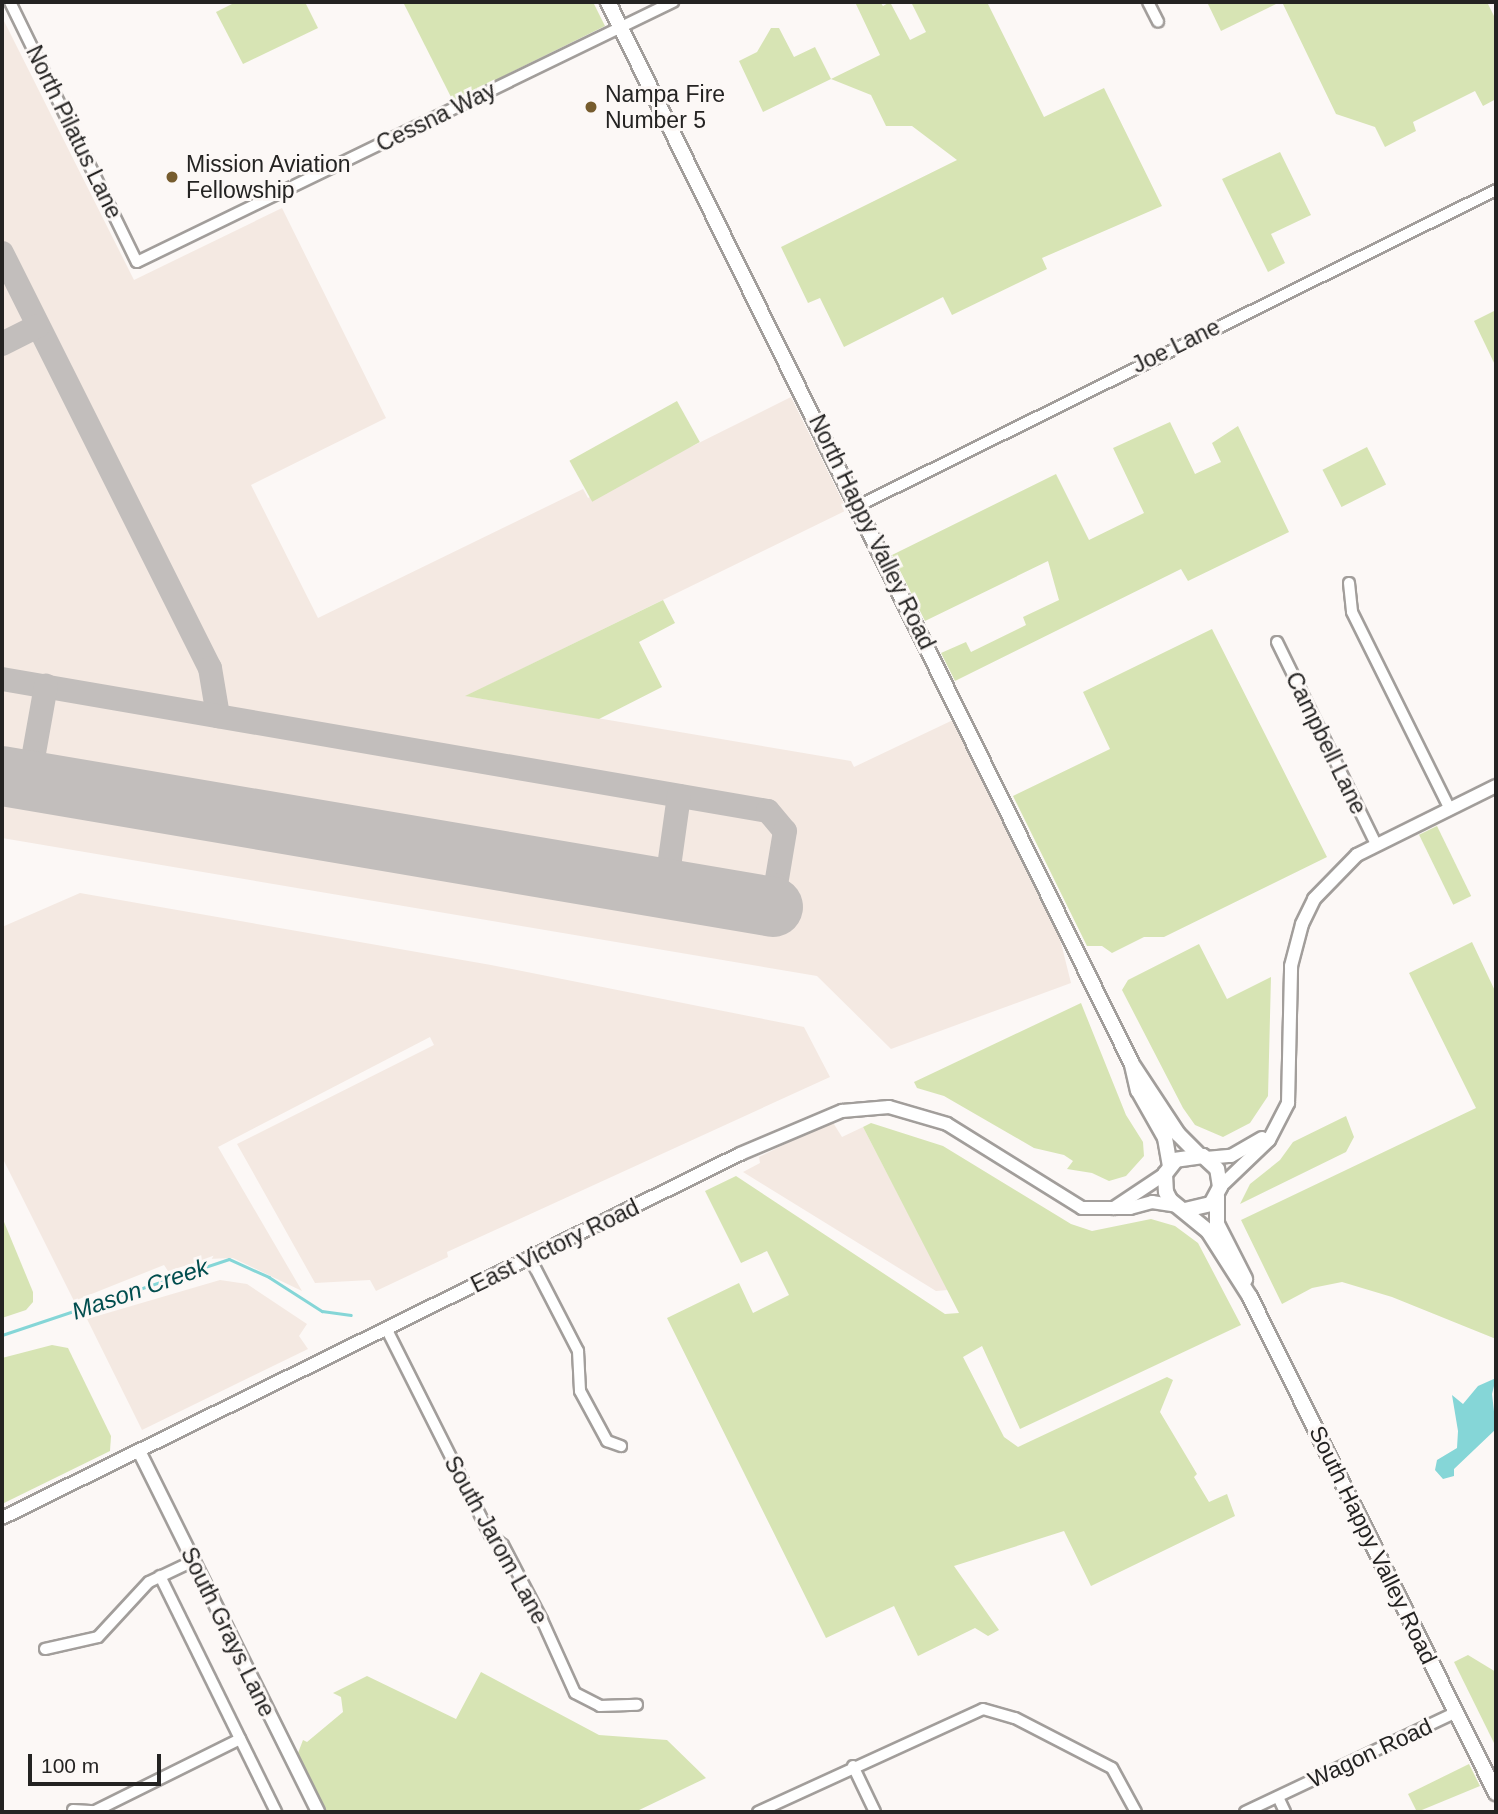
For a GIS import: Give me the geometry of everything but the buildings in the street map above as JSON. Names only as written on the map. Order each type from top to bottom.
[{"type":"main road","name":"North Happy Valley Road","points":[[608,2],[1132,1064],[1169,1122],[1202,1157]]},
{"type":"main road","name":"North Happy Valley Road","points":[[1132,1064],[1138,1090],[1165,1138],[1168,1170]]},
{"type":"main road","points":[[1184,1155],[1202,1157],[1217,1168],[1217,1224],[1244,1273],[1250,1297],[1208,1231],[1166,1192],[1168,1170],[1184,1155]]},
{"type":"main road","points":[[1181,1208],[1203,1209],[1219,1192]]},
{"type":"main road","name":"South Happy Valley Road","points":[[1250,1297],[1496,1793]]},
{"type":"street","name":"North Pilatus Lane","points":[[10,2],[137,262]]},
{"type":"street","name":"Cessna Way","points":[[137,262],[673,2]]},
{"type":"street","points":[[1148,2],[1158,22]]},
{"type":"street","name":"Joe Lane","points":[[858,506],[1496,190]]},
{"type":"street","points":[[1349,583],[1352,612],[1450,809]]},
{"type":"street","name":"Campbell Lane","points":[[1277,642],[1376,844]]},
{"type":"street","points":[[1219,1192],[1274,1130],[1288,1103],[1291,1080],[1291,966],[1302,923],[1325,884],[1376,844],[1496,786]]},
{"type":"street","name":"East Victory Road","points":[[2,1518],[821,1116],[864,1107],[914,1112],[947,1124],[1064,1200],[1082,1208],[1113,1208],[1152,1202],[1181,1208]]},
{"type":"street","points":[[1202,1157],[1231,1156],[1274,1130]]},
{"type":"street","points":[[1113,1208],[1168,1170]]},
{"type":"street","points":[[530,1258],[578,1351],[580,1391],[607,1441],[621,1446]]},
{"type":"street","name":"South Jarom Lane","points":[[386,1328],[490,1535],[503,1545],[542,1620],[575,1693],[600,1706],[637,1705]]},
{"type":"street","name":"South Grays Lane","points":[[139,1451],[318,1812]]},
{"type":"street","points":[[45,1649],[98,1637],[136,1593],[160,1576],[193,1561]]},
{"type":"street","points":[[160,1576],[276,1812]]},
{"type":"street","points":[[758,1812],[974,1711],[997,1710],[1112,1768],[1136,1812]]},
{"type":"street","name":"Wagon Road","points":[[1245,1812],[1457,1712]]},
{"type":"street","points":[[73,1810],[95,1811],[240,1739]]},
{"type":"street","points":[[853,1766],[875,1812]]},
{"type":"street","points":[[1278,1797],[1285,1812]]},
{"type":"shaded area","points":[[2,17],[134,280],[282,208],[386,418],[251,485],[318,618],[583,489],[588,498],[791,397],[847,510],[466,696],[851,761],[854,767],[953,720],[1059,935],[1071,983],[891,1049],[817,976],[2,838]]},
{"type":"shaded area","points":[[80,893],[491,965],[804,1027],[830,1077],[447,1252],[448,1257],[376,1291],[370,1280],[315,1283],[237,1144],[434,1045],[430,1037],[218,1147],[302,1291],[233,1258],[207,1259],[168,1271],[164,1265],[74,1301],[2,1157],[2,927]]},
{"type":"shaded area","points":[[832,1121],[842,1137],[863,1127],[948,1290],[936,1291],[743,1172],[760,1163],[759,1157]]},
{"type":"shaded area","points":[[220,1280],[247,1284],[307,1324],[299,1336],[308,1349],[142,1430],[87,1319]]},
{"type":"green space","points":[[236,2],[305,2],[318,28],[243,64],[216,12]]},
{"type":"green space","points":[[403,2],[593,2],[605,26],[453,101]]},
{"type":"green space","points":[[855,2],[880,2],[883,6],[890,2],[910,40],[926,32],[911,2],[987,2],[1044,117],[1104,88],[1162,206],[1042,258],[1047,269],[952,315],[943,297],[844,347],[820,298],[808,303],[781,247],[957,160],[912,126],[886,126],[871,95],[831,79],[880,55]]},
{"type":"green space","points":[[1207,2],[1280,2],[1221,31]]},
{"type":"green space","points":[[1282,2],[1487,2],[1496,20],[1496,99],[1483,106],[1475,91],[1413,122],[1416,131],[1385,147],[1375,127],[1336,114]]},
{"type":"green space","points":[[771,28],[779,28],[794,57],[815,47],[831,79],[763,112],[739,61],[757,52]]},
{"type":"green space","points":[[1280,152],[1311,215],[1271,234],[1285,263],[1268,272],[1222,179]]},
{"type":"green space","points":[[1496,310],[1496,367],[1474,321]]},
{"type":"green space","points":[[677,401],[700,442],[592,502],[569,461]]},
{"type":"green space","points":[[1170,422],[1195,474],[1221,462],[1212,443],[1238,426],[1289,532],[1188,581],[1181,569],[955,681],[941,653],[966,642],[971,652],[1026,625],[1023,617],[1059,600],[1048,561],[925,621],[892,555],[1056,474],[1089,540],[1144,513],[1113,448]]},
{"type":"green space","points":[[1367,447],[1386,484],[1342,507],[1322,470]]},
{"type":"green space","points":[[663,600],[675,623],[639,642],[662,687],[599,719],[465,696]]},
{"type":"green space","points":[[1212,629],[1327,857],[1164,937],[1144,937],[1112,953],[1102,946],[1087,946],[1013,796],[1110,749],[1083,692]]},
{"type":"green space","points":[[1437,826],[1471,896],[1453,905],[1419,835]]},
{"type":"green space","points":[[1472,942],[1496,993],[1496,1339],[1392,1297],[1342,1282],[1312,1288],[1282,1304],[1241,1220],[1476,1108],[1409,973]]},
{"type":"green space","points":[[1199,944],[1227,999],[1271,977],[1268,1096],[1250,1123],[1223,1137],[1195,1125],[1183,1108],[1122,990],[1128,980]]},
{"type":"green space","points":[[1081,1003],[1126,1115],[1143,1142],[1144,1156],[1126,1176],[1109,1181],[1092,1173],[1067,1169],[1073,1161],[1064,1155],[1034,1148],[944,1096],[917,1088],[914,1082]]},
{"type":"green space","points":[[1346,1116],[1354,1137],[1346,1152],[1240,1204],[1250,1184],[1280,1160],[1293,1142]]},
{"type":"green space","points":[[871,1123],[943,1146],[1071,1224],[1092,1231],[1151,1219],[1175,1226],[1198,1243],[1241,1325],[1020,1429],[982,1346],[963,1357],[1004,1437],[1018,1447],[1167,1377],[1173,1380],[1160,1412],[1197,1474],[1194,1477],[1209,1502],[1227,1494],[1235,1516],[1091,1586],[1064,1531],[954,1566],[999,1630],[988,1636],[975,1628],[918,1656],[894,1606],[826,1638],[667,1318],[739,1283],[753,1313],[789,1295],[767,1251],[741,1263],[705,1191],[736,1176],[945,1314],[959,1313],[863,1127]]},
{"type":"green space","points":[[2,1217],[33,1292],[33,1302],[26,1310],[2,1318]]},
{"type":"green space","points":[[52,1345],[68,1348],[111,1436],[110,1451],[2,1504],[2,1358]]},
{"type":"green space","points":[[1468,1655],[1496,1672],[1496,1747],[1454,1662]]},
{"type":"green space","points":[[481,1672],[599,1735],[667,1740],[706,1778],[635,1812],[327,1812],[298,1753],[303,1740],[307,1742],[343,1712],[341,1697],[333,1693],[367,1676],[456,1719]]},
{"type":"green space","points":[[1469,1764],[1480,1786],[1417,1812],[1408,1794]]},
{"type":"water","points":[[1496,1378],[1492,1394],[1496,1429],[1454,1469],[1454,1476],[1443,1479],[1435,1470],[1437,1460],[1457,1448],[1458,1431],[1452,1395],[1463,1404],[1478,1386]]},
{"type":"waterway","name":"Mason Creek","points":[[2,1335],[229,1259],[269,1277],[322,1311],[351,1315]]},
{"type":"taxiway","points":[[2,253],[210,668],[218,716]]},
{"type":"taxiway","points":[[2,344],[38,326]]},
{"type":"taxiway","points":[[2,679],[768,811],[785,831],[776,885],[761,905]]},
{"type":"taxiway","points":[[29,781],[46,686]]},
{"type":"taxiway","points":[[666,888],[679,796]]},
{"type":"runway","points":[[2,776],[773,907]]},
{"type":"place","name":"Nampa Fire Number 5","points":[[591,107]]},
{"type":"place","name":"Mission Aviation Fellowship","points":[[172,177]]}]
